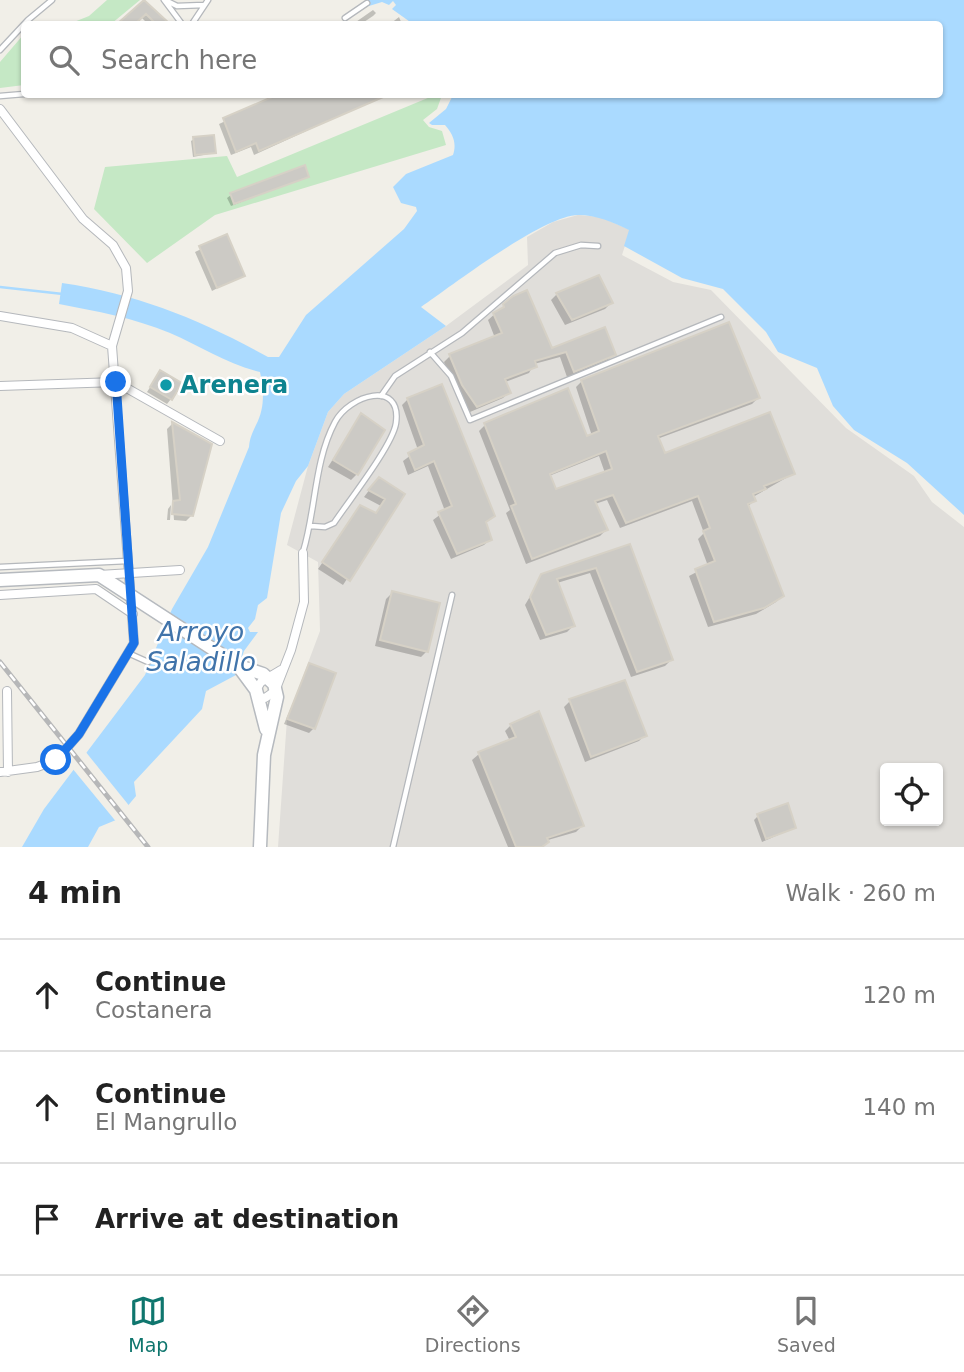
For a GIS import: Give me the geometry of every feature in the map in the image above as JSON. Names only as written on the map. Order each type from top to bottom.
[{"type":"street","points":[[0,109],[83,219],[113,245],[126,268],[128,291],[112,346],[134,643],[79,734],[56,760],[4,772],[7,691]]},
{"type":"street","points":[[0,316],[72,328],[112,346]]},
{"type":"street","points":[[0,386],[116,382],[220,441]]},
{"type":"street","points":[[257,694],[265,698],[275,691],[290,650],[304,602],[303,553]]},
{"type":"street","points":[[0,580],[180,570]]},
{"type":"street","points":[[99,575],[239,666],[267,678],[274,684],[274,713],[267,733],[260,847]]},
{"type":"street","points":[[0,595],[96,589],[133,614]]},
{"type":"street","points":[[239,666],[257,694],[267,733]]},
{"type":"street","points":[[257,694],[267,678],[281,670]]},
{"type":"lane","points":[[27,21],[52,0]]},
{"type":"lane","points":[[164,0],[177,6],[206,2]]},
{"type":"lane","points":[[164,0],[180,21]]},
{"type":"lane","points":[[194,21],[206,2]]},
{"type":"lane","points":[[345,18],[367,3]]},
{"type":"lane","points":[[0,50],[21,28]]},
{"type":"lane","points":[[0,96],[21,94]]},
{"type":"lane","points":[[381,396],[396,376],[462,333],[555,253],[581,245],[598,246]]},
{"type":"lane","points":[[430,352],[451,376],[470,420],[721,317]]},
{"type":"lane","points":[[303,553],[311,526],[324,454],[335,422],[348,405],[362,396],[381,396],[394,408],[396,423],[388,442],[334,523],[325,527],[311,526]]},
{"type":"lane","points":[[0,567],[128,561]]},
{"type":"lane","points":[[393,847],[452,595]]},
{"type":"lane","points":[[127,653],[148,662]]},
{"type":"shaded area","points":[[578,215],[601,217],[630,230],[622,255],[673,282],[711,290],[846,428],[914,476],[932,502],[964,527],[964,847],[278,847],[287,719],[320,631],[318,562],[287,545],[308,466],[328,412],[344,394],[446,326],[528,265],[527,237],[553,222]]},
{"type":"green space","points":[[107,0],[140,0],[115,21],[76,21],[89,16]]},
{"type":"green space","points":[[21,38],[21,85],[0,88],[0,62]]},
{"type":"green space","points":[[428,98],[441,98],[437,109],[423,120],[429,127],[442,131],[446,145],[215,215],[147,263],[94,209],[105,167],[227,156],[237,177]]},
{"type":"water","name":"Arroyo Saladillo","points":[[365,0],[964,0],[964,515],[907,463],[854,430],[833,406],[817,368],[778,352],[766,332],[723,289],[682,278],[624,246],[629,230],[617,224],[585,215],[562,218],[498,253],[421,307],[446,326],[344,394],[328,412],[308,466],[296,481],[281,513],[267,598],[258,605],[255,619],[248,628],[250,632],[258,632],[244,651],[236,675],[206,691],[202,709],[134,782],[136,796],[116,820],[99,827],[88,847],[22,847],[44,809],[145,675],[172,609],[208,547],[249,447],[263,399],[260,372],[225,360],[143,323],[59,304],[62,283],[143,301],[218,331],[268,357],[279,357],[306,315],[404,229],[417,211],[416,207],[401,203],[393,187],[406,174],[453,155],[454,143],[448,128],[445,125],[429,123],[446,109],[452,98],[943,98],[943,21],[409,21],[392,9],[396,5],[393,1],[389,5],[382,2],[369,6]]},
{"type":"pier","points":[[85,751],[131,808],[118,824],[72,768]]},
{"type":"building","points":[[144,0],[167,21],[153,21],[146,14],[138,21],[120,21]]},
{"type":"building","points":[[270,98],[381,98],[259,151],[256,143],[236,152],[223,118]]},
{"type":"building","points":[[214,135],[216,153],[195,155],[193,137]]},
{"type":"building","points":[[305,165],[309,177],[234,204],[230,193]]},
{"type":"building","points":[[227,234],[245,276],[217,288],[199,246]]},
{"type":"building","points":[[599,275],[613,303],[572,320],[556,293]]},
{"type":"building","points":[[527,290],[552,348],[605,327],[616,355],[574,372],[566,352],[535,361],[537,367],[505,379],[511,393],[477,407],[462,385],[449,354],[502,333],[493,313],[504,307],[503,304],[513,296]]},
{"type":"building","points":[[729,322],[760,398],[658,436],[665,453],[770,412],[795,474],[764,486],[766,489],[753,494],[756,501],[748,504],[784,596],[764,608],[714,622],[695,569],[715,561],[703,531],[710,528],[698,496],[626,523],[613,495],[595,501],[608,530],[532,559],[511,506],[516,504],[484,423],[568,388],[587,436],[599,431],[581,380]],"holes":[[[606,451],[612,469],[556,489],[550,474]]]},
{"type":"building","name":"Arenera","points":[[160,370],[182,383],[172,400],[150,387]]},
{"type":"building","points":[[442,384],[495,516],[486,522],[492,540],[457,554],[438,512],[452,506],[434,461],[415,470],[408,453],[424,445],[407,398]]},
{"type":"building","points":[[361,413],[385,430],[358,475],[333,460]]},
{"type":"building","points":[[172,422],[212,444],[193,516],[172,514],[173,501],[180,500]]},
{"type":"building","points":[[379,477],[405,494],[350,581],[322,562],[360,505],[376,513],[385,499],[368,490]]},
{"type":"building","points":[[630,544],[673,660],[637,672],[596,568],[557,579],[575,626],[546,635],[530,597],[541,574]]},
{"type":"building","points":[[392,591],[440,603],[428,652],[380,640]]},
{"type":"building","points":[[309,663],[336,673],[315,729],[287,719]]},
{"type":"building","points":[[625,680],[647,736],[591,757],[569,699]]},
{"type":"building","points":[[539,711],[584,826],[547,838],[549,842],[542,847],[516,847],[478,752],[516,737],[510,724]]},
{"type":"building","points":[[788,803],[796,828],[766,839],[757,814]]},
{"type":"waterway","points":[[0,287],[63,294]]},
{"type":"railway","points":[[0,662],[148,847]]},
{"type":"place","name":"Arenera","points":[[166,385]]},
{"type":"route","points":[[56,760],[79,734],[134,643],[116,382]]}]
